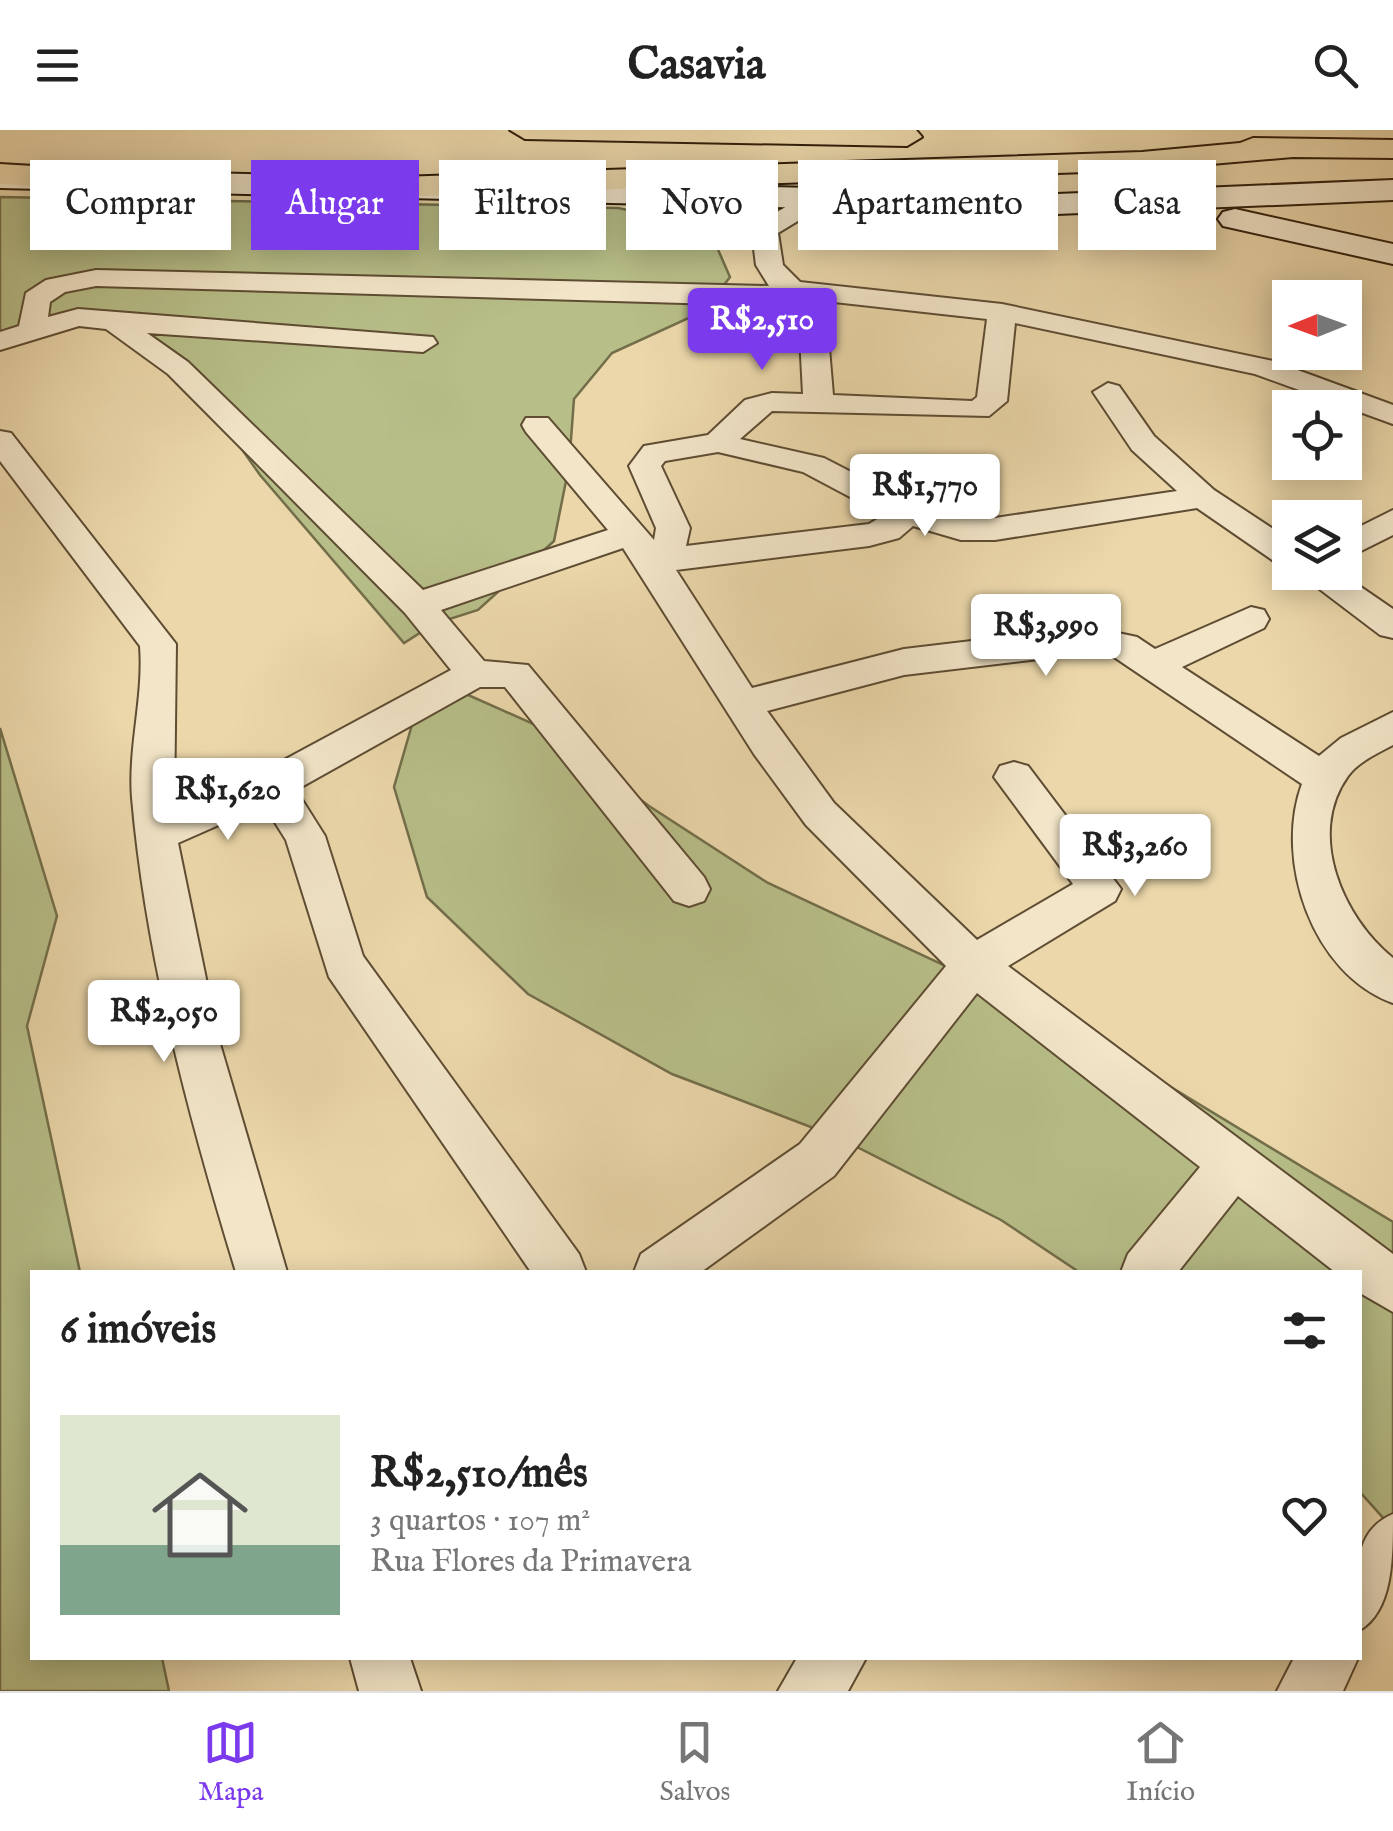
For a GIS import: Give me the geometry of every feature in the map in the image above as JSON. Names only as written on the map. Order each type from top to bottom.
[{"type":"highway","points":[[525,130],[1393,149]]},
{"type":"highway","points":[[419,186],[1104,162],[1291,148]]},
{"type":"main road","points":[[0,176],[251,184]]},
{"type":"main road","points":[[419,189],[626,193]]},
{"type":"main road","points":[[1216,199],[1393,190]]},
{"type":"main road","points":[[1278,196],[1275,212],[1298,230]]},
{"type":"main road","points":[[1216,217],[1298,230],[1393,254]]},
{"type":"street","points":[[767,250],[768,268],[775,281],[802,290],[1002,312],[1262,367],[1393,415]]},
{"type":"street","points":[[33,331],[36,299],[56,286],[96,278],[754,297],[802,290]]},
{"type":"street","points":[[802,290],[818,404]]},
{"type":"street","points":[[718,443],[756,406],[772,402],[978,410],[992,401],[1002,312]]},
{"type":"street","points":[[0,341],[78,317],[423,343]]},
{"type":"street","points":[[114,322],[178,368],[417,605],[474,674]]},
{"type":"street","points":[[1108,392],[1143,443],[1203,497],[1272,544]]},
{"type":"street","points":[[537,425],[642,547],[743,704],[820,814],[973,965],[1393,1286]]},
{"type":"street","points":[[0,440],[158,644],[150,781],[156,836],[189,1008],[259,1270]]},
{"type":"street","points":[[642,547],[669,549],[672,528],[645,466],[656,453],[718,443],[813,465],[907,514],[961,529],[995,529],[1203,497]]},
{"type":"street","points":[[417,605],[642,547],[869,535],[887,530],[907,514]]},
{"type":"street","points":[[1362,539],[1393,522]]},
{"type":"street","points":[[1340,590],[1393,626]]},
{"type":"street","points":[[1152,665],[1251,619]]},
{"type":"street","points":[[743,704],[904,662],[1090,640],[1124,646],[1326,780]]},
{"type":"street","points":[[156,836],[272,785],[474,674],[515,674],[689,889]]},
{"type":"street","points":[[1393,726],[1335,764],[1312,804],[1313,864],[1324,902],[1352,948],[1393,984]]},
{"type":"street","points":[[662,1270],[817,1160],[973,965],[1100,890],[1014,777]]},
{"type":"street","points":[[272,785],[305,836],[344,964],[560,1270]]},
{"type":"street","points":[[1148,1270],[1234,1163]]},
{"type":"street","points":[[1362,1596],[1393,1542]]},
{"type":"street","points":[[381,1660],[390,1691]]},
{"type":"street","points":[[791,1660],[806,1691],[834,1660]]},
{"type":"street","points":[[1308,1691],[1327,1660]]},
{"type":"green space","points":[[0,197],[30,198],[30,250],[231,250],[231,201],[251,201],[251,250],[419,250],[419,204],[439,205],[439,250],[606,250],[606,208],[618,208],[626,210],[626,250],[718,250],[730,277],[704,311],[612,353],[574,399],[569,466],[554,541],[478,610],[434,624],[404,643],[260,475],[217,414],[114,322],[78,317],[0,338]]},
{"type":"green space","points":[[448,686],[547,730],[649,806],[768,883],[1059,1019],[1393,1222],[1393,1529],[1362,1494],[1362,1270],[1076,1270],[1001,1220],[837,1137],[672,1074],[528,994],[427,897],[394,787],[418,704]]},
{"type":"green space","points":[[0,728],[57,916],[27,1026],[80,1270],[30,1270],[30,1660],[162,1660],[169,1691],[0,1691]]}]
